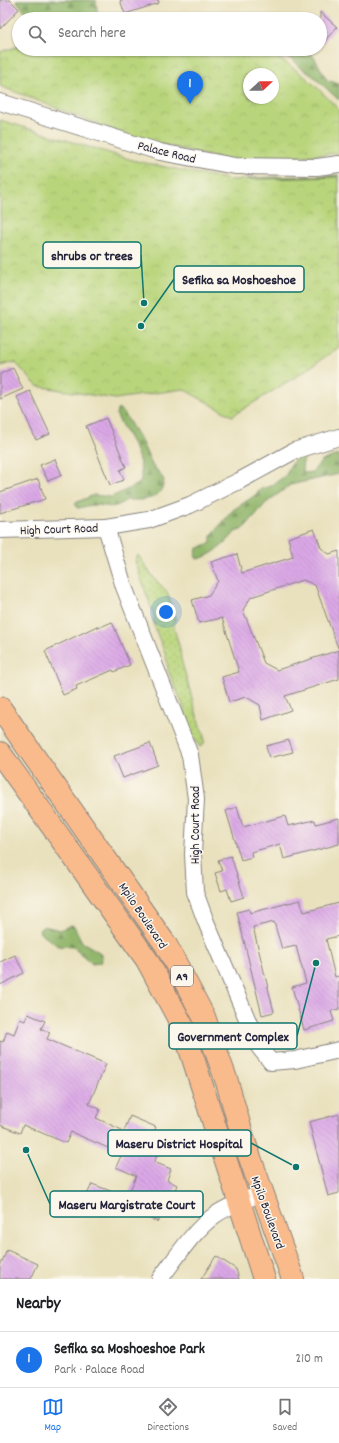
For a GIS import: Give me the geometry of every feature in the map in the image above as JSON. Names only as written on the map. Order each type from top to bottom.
[{"type":"highway","name":"Mpilo Boulevard","points":[[0,708],[166,945],[204,1017],[227,1082],[244,1141],[293,1279]]},
{"type":"highway","name":"Mpilo Boulevard","points":[[0,753],[146,960],[183,1027],[264,1279]]},
{"type":"street","name":"Palace Road","points":[[0,102],[160,152],[235,166],[317,166],[339,164]]},
{"type":"street","points":[[106,527],[149,520],[190,505],[239,481],[294,451],[339,437]]},
{"type":"street","name":"High Court Road","points":[[0,530],[106,527],[124,587],[190,755],[196,799],[193,854],[195,892],[206,922],[259,1047],[271,1062],[295,1060],[339,1050]]},
{"type":"street","points":[[160,1279],[206,1223],[216,1214],[239,1202],[263,1193]]},
{"type":"green space","points":[[16,0],[96,0],[97,12],[25,12]]},
{"type":"green space","points":[[12,48],[12,56],[273,56],[302,74],[339,110],[339,153],[234,162],[128,136],[0,86],[0,52]]},
{"type":"green space","points":[[283,56],[314,57],[327,80],[339,84],[339,100],[313,76],[297,65],[294,60]]},
{"type":"green space","points":[[0,120],[136,161],[230,180],[339,177],[339,347],[302,373],[232,416],[183,389],[115,399],[37,386],[15,362],[0,366]]},
{"type":"green space","points":[[339,175],[339,182],[241,181],[249,178]]},
{"type":"green space","points":[[118,408],[124,413],[141,441],[153,467],[164,480],[162,487],[155,496],[150,498],[126,500],[113,507],[89,505],[77,508],[75,503],[94,495],[111,497],[137,485],[141,481],[141,471],[137,453],[116,414]]},
{"type":"green space","points":[[306,450],[302,467],[304,473],[312,472],[322,461],[339,454],[339,474],[290,485],[266,503],[243,529],[235,532],[228,541],[218,549],[202,558],[197,559],[195,555],[197,549],[211,542],[211,536],[233,510],[254,496],[261,489],[271,486],[286,475],[291,464],[300,452]]},
{"type":"green space","points":[[138,555],[154,578],[167,592],[175,618],[174,628],[180,649],[181,659],[200,726],[204,734],[204,744],[200,747],[188,728],[184,708],[168,670],[166,656],[154,626],[154,616],[135,561]]},
{"type":"green space","points":[[71,925],[74,926],[82,942],[99,952],[102,957],[100,963],[92,964],[74,947],[58,946],[40,933],[39,930],[44,926],[60,930]]},
{"type":"building","points":[[0,0],[10,0],[19,9],[16,12],[12,12],[12,16],[0,29]]},
{"type":"building","points":[[120,0],[158,0],[159,3],[131,12],[124,12]]},
{"type":"building","points":[[327,18],[337,27],[327,38]]},
{"type":"building","points":[[13,368],[23,389],[0,399],[0,374]]},
{"type":"building","points":[[30,391],[50,434],[36,440],[17,397]]},
{"type":"building","points":[[106,418],[126,467],[120,470],[124,480],[110,485],[86,426]]},
{"type":"building","points":[[55,459],[62,475],[48,481],[40,465]]},
{"type":"building","points":[[38,479],[45,499],[0,513],[0,492]]},
{"type":"building","points":[[314,529],[321,548],[329,554],[339,551],[339,647],[338,648],[315,585],[303,580],[251,597],[243,610],[264,663],[277,670],[339,650],[339,679],[285,696],[291,710],[263,720],[260,705],[246,697],[229,702],[222,677],[239,672],[222,618],[199,623],[192,600],[209,595],[218,581],[211,562],[237,554],[242,573],[293,557],[288,538]]},
{"type":"building","points":[[112,622],[130,665],[114,672],[113,670],[76,686],[77,689],[63,695],[45,651],[97,626],[98,628]]},
{"type":"building","points":[[289,740],[293,752],[269,758],[266,746]]},
{"type":"building","points":[[150,743],[158,765],[123,778],[114,756]]},
{"type":"building","points":[[237,807],[243,827],[285,816],[288,826],[315,820],[316,824],[339,818],[339,844],[284,859],[280,844],[251,852],[252,857],[241,860],[226,811]]},
{"type":"building","points":[[231,856],[244,897],[231,901],[227,889],[221,891],[215,873],[222,871],[218,860]]},
{"type":"building","points":[[300,900],[304,912],[339,903],[339,936],[326,939],[335,977],[339,976],[339,1009],[331,1011],[334,1021],[304,1030],[292,987],[306,983],[296,946],[282,949],[274,922],[253,927],[274,1012],[262,1015],[237,912],[249,909],[250,913]]},
{"type":"building","points":[[15,955],[24,973],[0,985],[0,962]]},
{"type":"building","points":[[28,1014],[45,1021],[41,1029],[50,1032],[47,1039],[106,1064],[89,1104],[100,1109],[96,1118],[124,1131],[130,1116],[156,1127],[150,1142],[161,1147],[154,1162],[171,1169],[167,1180],[177,1185],[172,1197],[169,1196],[158,1222],[123,1208],[136,1176],[116,1167],[122,1154],[71,1132],[66,1143],[23,1125],[20,1133],[0,1125],[0,1041],[3,1042],[7,1031],[14,1034],[20,1019],[25,1021]]},
{"type":"building","points":[[339,1114],[339,1193],[328,1196],[309,1122]]},
{"type":"building","points":[[92,1184],[124,1196],[116,1216],[83,1203]]},
{"type":"building","points":[[7,1250],[38,1264],[31,1279],[0,1279],[0,1266]]},
{"type":"building","points":[[216,1256],[236,1269],[239,1279],[201,1279]]},
{"type":"place","name":"Sefika sa Moshoeshoe Park","points":[[190,104]]},
{"type":"place","name":"shrubs or trees","points":[[144,303]]},
{"type":"place","name":"Sefika sa Moshoeshoe","points":[[141,326]]},
{"type":"place","name":"Government Complex","points":[[316,963]]},
{"type":"place","name":"Maseru Margistrate Court","points":[[26,1150]]},
{"type":"place","name":"Maseru District Hospital","points":[[296,1167]]}]
